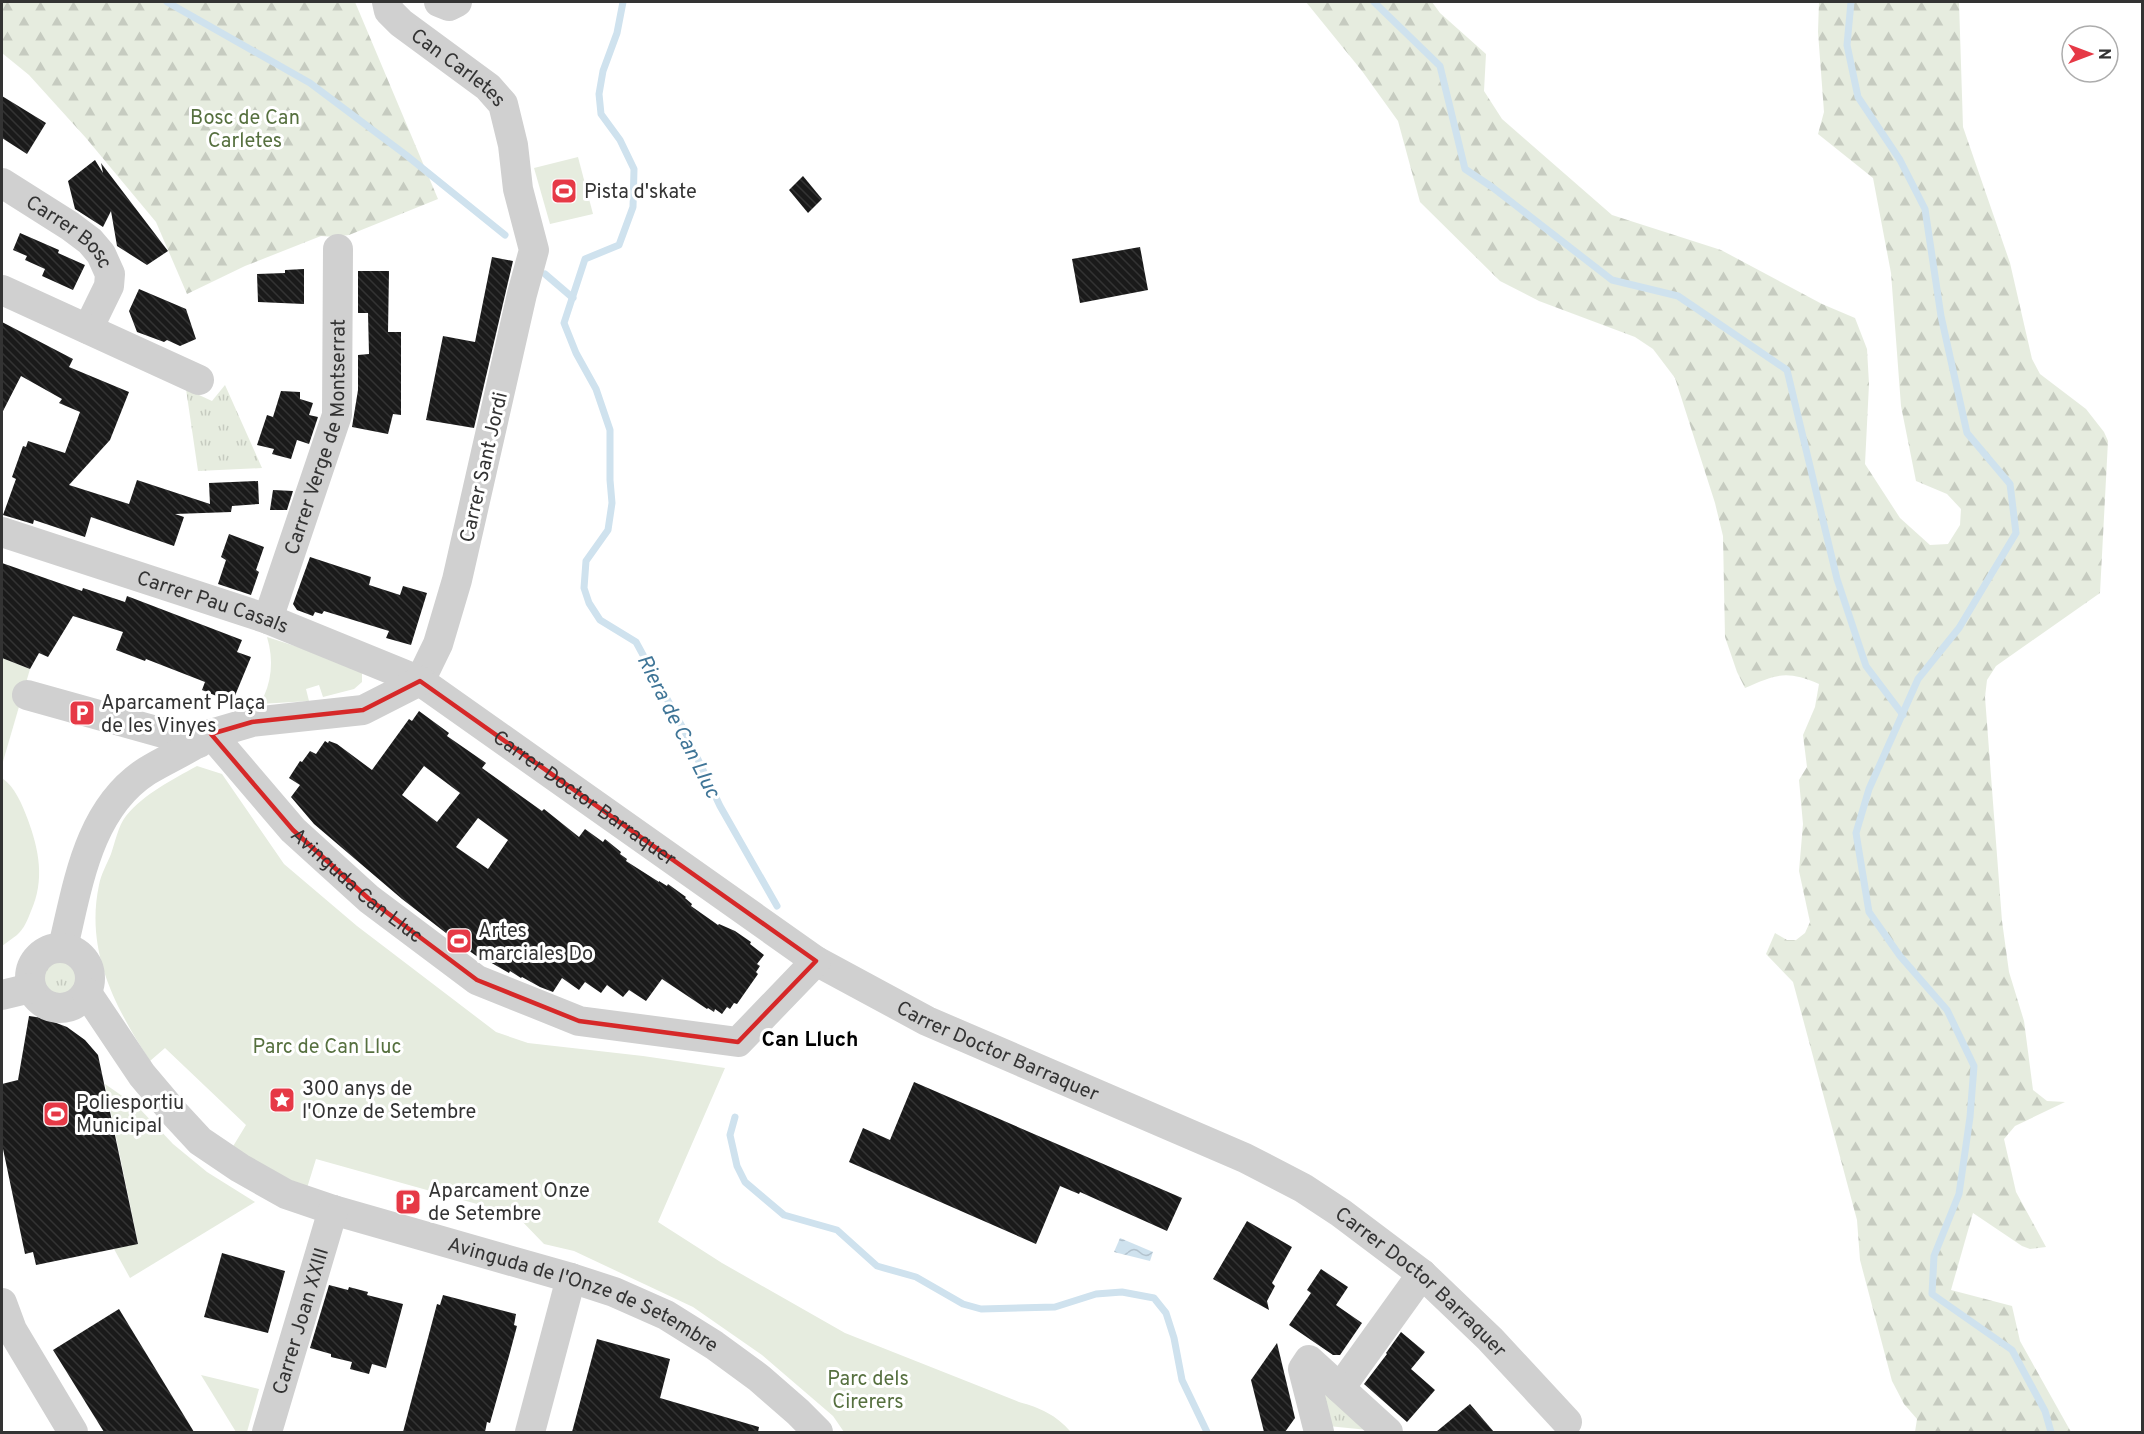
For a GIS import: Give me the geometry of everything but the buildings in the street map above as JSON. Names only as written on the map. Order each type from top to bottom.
[{"type":"street","name":"Can Carletes","points":[[387,2],[389,11],[401,23],[488,87],[503,104],[513,145],[518,189],[534,250]]},
{"type":"street","name":"Can Carletes","points":[[439,2],[449,6],[457,2]]},
{"type":"street","name":"Carrer Bosc","points":[[2,183],[77,231],[97,247],[110,274],[109,286],[88,329]]},
{"type":"street","name":"Carrer Verge de Montserrat","points":[[268,619],[337,415],[338,249]]},
{"type":"street","name":"Carrer Sant Jordi","points":[[420,681],[438,644],[457,580],[534,250]]},
{"type":"street","points":[[2,290],[199,380]]},
{"type":"street","name":"Carrer Pau Casals","points":[[2,532],[268,619],[420,681]]},
{"type":"street","points":[[63,947],[83,863],[99,826],[119,796],[145,772],[205,738],[252,722],[363,710],[420,681]]},
{"type":"street","name":"Carrer Doctor Barraquer","points":[[420,681],[816,961],[927,1021],[1255,1163],[1303,1188],[1341,1213],[1422,1274],[1490,1339],[1567,1422]]},
{"type":"street","points":[[27,695],[205,738]]},
{"type":"street","name":"Avinguda Can Lluc","points":[[205,738],[293,830],[369,899],[477,980],[579,1021],[738,1042],[816,961]]},
{"type":"street","points":[[63,947],[82,956],[88,964],[90,984],[87,993],[80,1001],[72,1006],[52,1008],[44,1004],[31,988],[29,978],[36,959],[53,948],[63,947]]},
{"type":"street","points":[[2,995],[31,988]]},
{"type":"street","name":"Avinguda de l'Onze de Setembre","points":[[87,993],[142,1075],[175,1114],[201,1141],[240,1168],[286,1194],[333,1210],[571,1278],[614,1292],[666,1315],[759,1378],[818,1432]]},
{"type":"street","name":"Carrer Joan XXIII","points":[[267,1432],[333,1210]]},
{"type":"street","points":[[1340,1388],[1422,1274]]},
{"type":"street","points":[[530,1432],[571,1278]]},
{"type":"street","points":[[5,1322],[73,1432]]},
{"type":"street","points":[[1319,1432],[1303,1369],[1309,1360],[1388,1432]]},
{"type":"highlighted area","points":[[420,681],[816,961],[738,1042],[579,1021],[477,980],[369,899],[293,830],[211,734],[252,722],[363,710]]},
{"type":"green space","name":"Bosc de Can Carletes","points":[[2,2],[355,2],[438,199],[349,235],[321,236],[245,266],[187,294],[156,222],[86,138],[29,75],[2,53]]},
{"type":"green space","points":[[1306,2],[1432,2],[1440,13],[1486,54],[1484,91],[1502,119],[1612,215],[1721,250],[1822,304],[1855,318],[1867,349],[1869,384],[1865,464],[1900,518],[1930,545],[1948,544],[1960,525],[1961,509],[1947,494],[1916,481],[1901,406],[1891,273],[1873,178],[1818,134],[1824,112],[1818,32],[1819,2],[1959,2],[1963,127],[2010,263],[2032,359],[2040,374],[2086,409],[2104,432],[2108,441],[2100,593],[1996,666],[1987,680],[1985,697],[2002,921],[2009,972],[2024,1021],[2033,1090],[2047,1101],[2065,1102],[2015,1126],[2004,1139],[2016,1192],[2046,1247],[2030,1249],[2022,1246],[1973,1213],[1951,1290],[2012,1306],[2020,1341],[2071,1432],[1915,1432],[1917,1419],[1904,1404],[1892,1381],[1860,1260],[1857,1220],[1793,982],[1766,954],[1775,933],[1787,940],[1796,940],[1805,933],[1810,922],[1799,871],[1803,824],[1799,780],[1807,767],[1803,735],[1815,707],[1819,684],[1790,675],[1774,677],[1745,688],[1737,672],[1725,637],[1723,536],[1715,503],[1675,378],[1653,349],[1635,337],[1539,301],[1500,281],[1420,202],[1398,121],[1362,71]]},
{"type":"green space","name":"Pista d'skate","points":[[578,157],[593,214],[550,224],[534,168]]},
{"type":"green space","points":[[225,385],[262,468],[198,471],[186,389],[212,401]]},
{"type":"green space","points":[[267,637],[357,666],[362,673],[362,682],[354,689],[323,697],[319,685],[306,689],[309,701],[260,704],[271,671],[271,654]]},
{"type":"green space","points":[[2,658],[30,669],[2,765]]},
{"type":"green space","name":"Parc de Can Lluc","points":[[197,766],[222,774],[284,864],[357,926],[496,1032],[528,1043],[725,1068],[658,1222],[722,1263],[845,1333],[1041,1410],[1060,1421],[1071,1432],[844,1432],[833,1416],[762,1355],[693,1307],[574,1251],[544,1244],[516,1215],[316,1159],[307,1188],[290,1182],[232,1148],[246,1125],[165,1048],[150,1061],[125,1020],[106,978],[96,933],[96,909],[100,881],[123,820],[150,794]]},
{"type":"green space","points":[[2,778],[21,802],[28,820],[35,843],[39,876],[38,888],[26,924],[17,935],[2,946]]},
{"type":"green space","points":[[61,958],[74,964],[80,977],[74,990],[61,996],[48,990],[42,977],[48,964]]},
{"type":"green space","points":[[105,1084],[138,1107],[173,1144],[207,1172],[255,1202],[130,1278],[114,1249],[138,1243]]},
{"type":"green space","points":[[1314,1371],[1378,1431],[1328,1426]]},
{"type":"green space","points":[[201,1375],[259,1389],[247,1432],[236,1432]]},
{"type":"water","points":[[1120,1238],[1153,1252],[1150,1261],[1114,1252]]},
{"type":"waterway","points":[[167,2],[310,83],[406,155],[505,235]]},
{"type":"waterway","name":"Riera de Can Lluc","points":[[623,2],[617,33],[603,71],[599,94],[601,114],[620,140],[634,169],[633,207],[619,245],[585,259],[564,323],[576,353],[596,389],[610,430],[612,503],[608,530],[586,561],[584,588],[589,603],[600,620],[636,642],[685,732],[720,806],[777,906]]},
{"type":"waterway","points":[[1374,2],[1440,66],[1465,169],[1492,187],[1612,280],[1678,296],[1787,370],[1837,579],[1866,666],[1903,715]]},
{"type":"waterway","points":[[1851,2],[1847,45],[1858,97],[1900,160],[1925,209],[1941,316],[1967,433],[2010,484],[2016,533],[1959,628],[1918,679],[1869,789],[1856,833],[1869,912],[1900,956],[1947,1010],[1974,1066],[1970,1117],[1959,1194],[1934,1256],[1932,1294],[2012,1350],[2045,1411],[2051,1432]]},
{"type":"waterway","points":[[545,274],[573,298]]},
{"type":"waterway","name":"Riera de Can Lluc","points":[[735,1117],[730,1135],[737,1166],[745,1182],[784,1215],[837,1230],[877,1266],[916,1277],[963,1304],[981,1309],[1055,1307],[1096,1294],[1122,1292],[1154,1298],[1166,1313],[1174,1338],[1182,1380],[1207,1432]]},
{"type":"place","name":"Pista d'skate","points":[[564,191]]},
{"type":"place","name":"Aparcament Plaça de les Vinyes","points":[[82,713]]},
{"type":"place","name":"Artes marciales Do","points":[[459,941]]},
{"type":"place","name":"300 anys de l'Onze de Setembre","points":[[282,1100]]},
{"type":"place","name":"Poliesportiu Municipal","points":[[56,1114]]},
{"type":"place","name":"Aparcament Onze de Setembre","points":[[408,1202]]},
{"type":"district","name":"Can Lluch","points":[[810,1039]]},
{"type":"park label","name":"Parc dels Cirerers","points":[[868,1390]]}]
